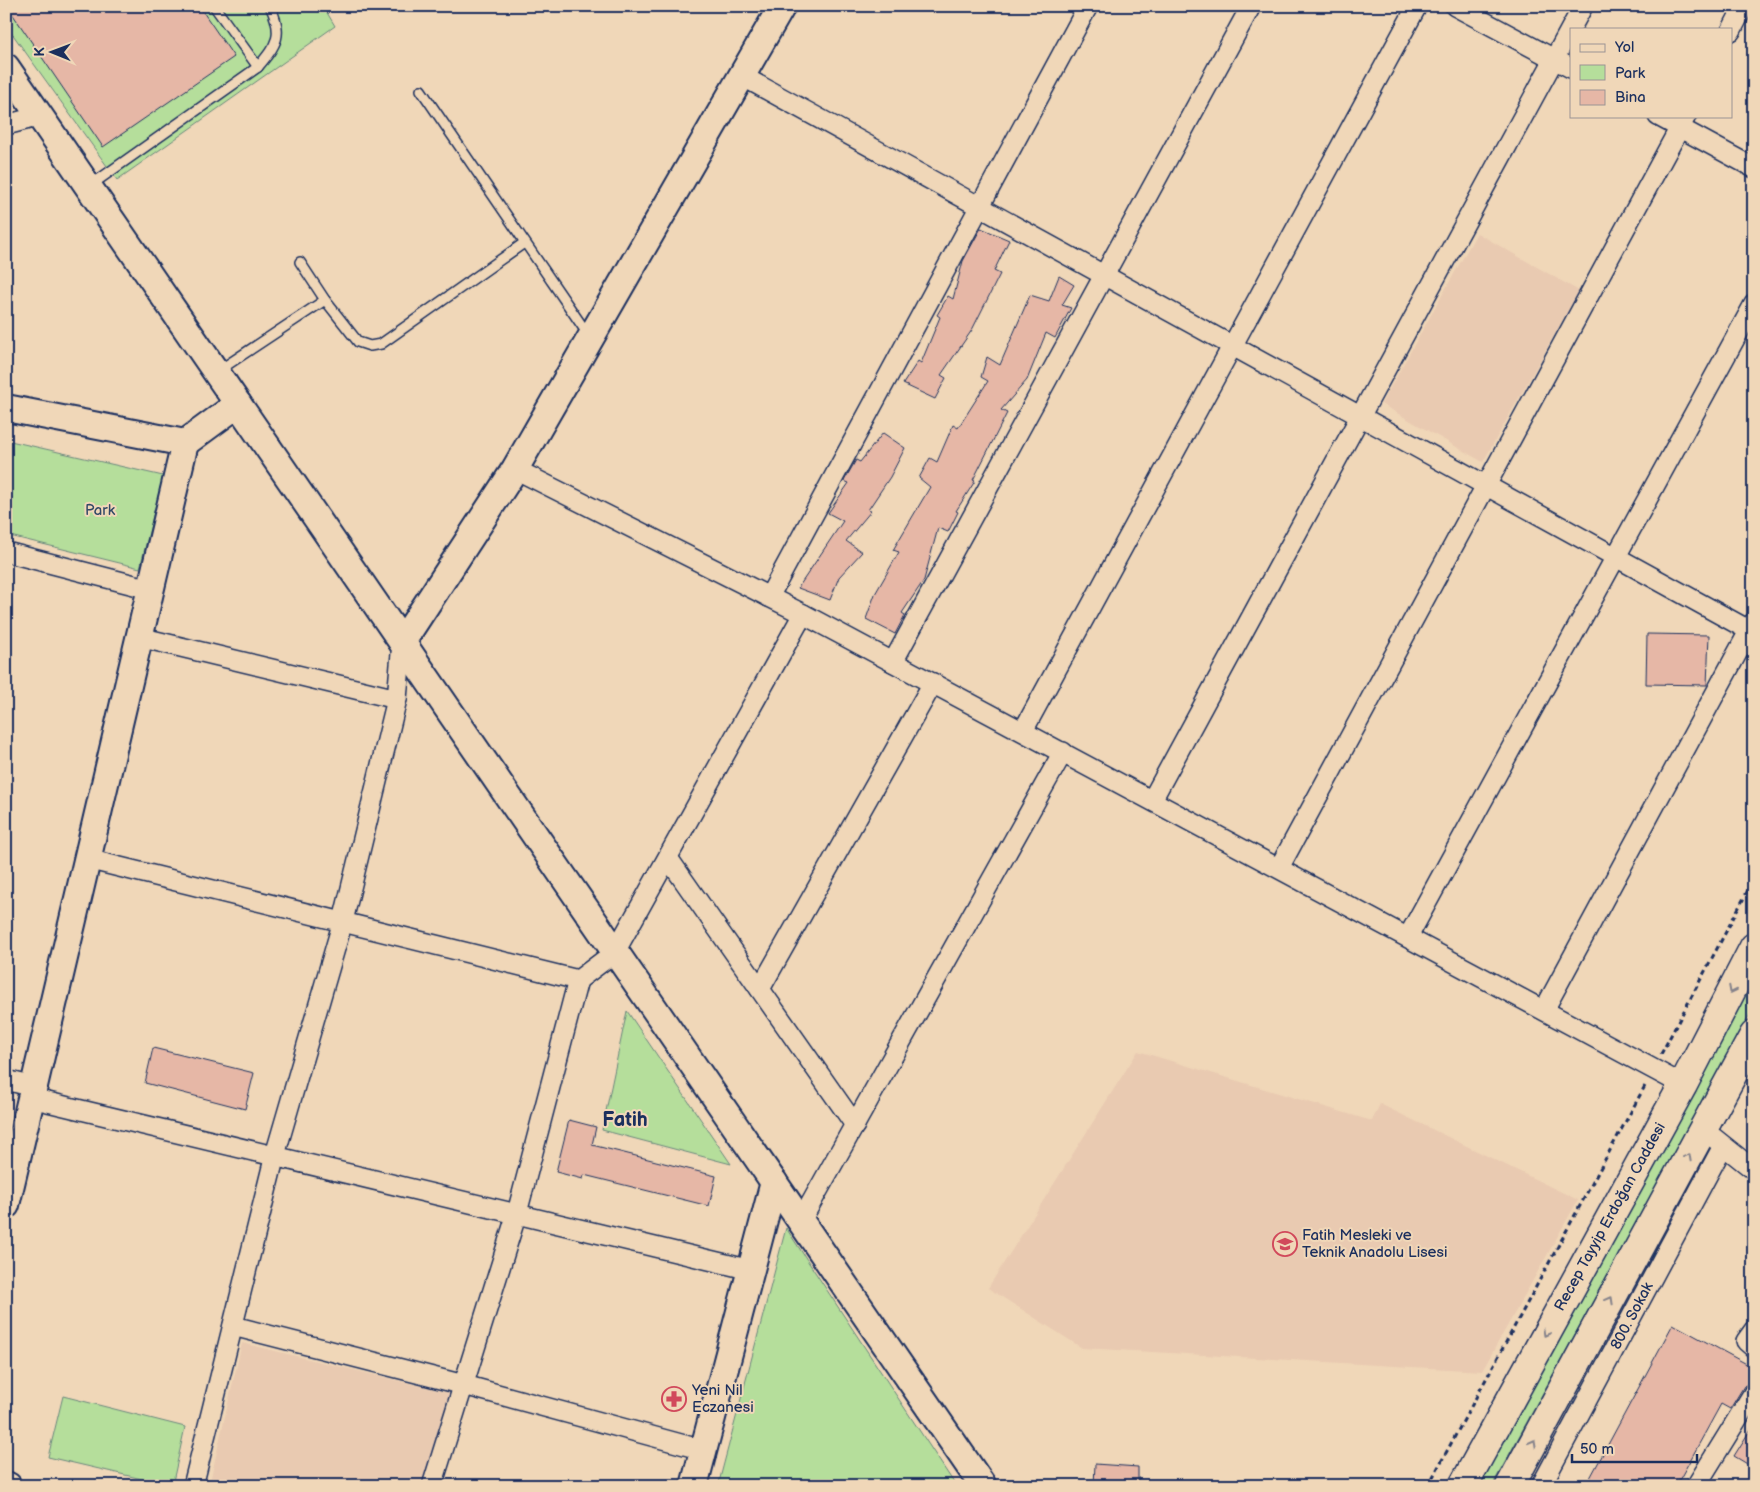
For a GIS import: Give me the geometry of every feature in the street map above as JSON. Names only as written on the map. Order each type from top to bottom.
[{"type":"main road","name":"Recep Tayyip Erdoğan Caddesi","points":[[1464,1486],[1683,1085],[1754,947]]},
{"type":"main road","points":[[1510,1486],[1713,1138],[1754,1035]]},
{"type":"street","points":[[193,1486],[275,1155],[343,921],[397,699],[402,642],[515,469],[782,6]]},
{"type":"street","points":[[770,597],[1088,6]]},
{"type":"street","points":[[893,662],[1251,6]]},
{"type":"street","points":[[1022,731],[1417,6]]},
{"type":"street","points":[[1455,6],[1570,67]]},
{"type":"street","points":[[1571,28],[1583,6]]},
{"type":"street","points":[[1732,29],[1744,6]]},
{"type":"street","points":[[1152,800],[1570,30]]},
{"type":"street","points":[[6,67],[983,1486]]},
{"type":"street","points":[[742,76],[1615,557],[1752,629],[1544,1010]]},
{"type":"street","points":[[6,125],[40,116]]},
{"type":"street","points":[[1666,118],[1682,122],[1754,168]]},
{"type":"street","points":[[1279,868],[1484,485],[1682,122]]},
{"type":"street","points":[[1408,937],[1754,304]]},
{"type":"street","points":[[6,1205],[185,443],[238,404]]},
{"type":"street","points":[[6,408],[185,443]]},
{"type":"street","points":[[515,469],[804,614],[1683,1085]]},
{"type":"street","points":[[6,552],[150,589]]},
{"type":"street","points":[[432,1486],[517,1213],[578,980],[615,952],[804,614]]},
{"type":"street","points":[[139,637],[397,699]]},
{"type":"street","points":[[760,989],[933,683]]},
{"type":"street","points":[[801,1221],[1062,752]]},
{"type":"street","points":[[668,858],[855,1125]]},
{"type":"street","points":[[87,859],[578,980]]},
{"type":"street","points":[[6,1080],[33,1093],[275,1155],[751,1270]]},
{"type":"street","points":[[1713,1138],[1754,1170]]},
{"type":"street","name":"800. Sokak","points":[[1541,1486],[1713,1138]]},
{"type":"street","points":[[694,1486],[774,1182]]},
{"type":"street","points":[[233,1326],[464,1385],[703,1450]]},
{"type":"street","points":[[1754,1330],[1746,1341],[1754,1348]]},
{"type":"street","points":[[1696,1486],[1754,1392]]},
{"type":"lane","points":[[214,6],[258,67]]},
{"type":"lane","points":[[88,186],[258,67],[274,47],[279,24],[270,6]]},
{"type":"lane","points":[[422,90],[590,339]]},
{"type":"lane","points":[[300,262],[358,342],[370,346],[380,344],[524,243]]},
{"type":"lane","points":[[216,372],[326,300]]},
{"type":"path","points":[[1428,1486],[1654,1069],[1754,878]]},
{"type":"shaded area","points":[[1477,233],[1579,291],[1483,462],[1381,404]]},
{"type":"shaded area","name":"Fatih Mesleki ve Teknik Anadolu Lisesi","points":[[1138,1051],[1372,1121],[1380,1104],[1578,1200],[1482,1371],[1082,1348],[988,1288]]},
{"type":"shaded area","points":[[242,1343],[450,1393],[421,1486],[209,1486]]},
{"type":"green space","points":[[6,6],[323,6],[335,26],[117,180],[6,25]]},
{"type":"green space","name":"Park","points":[[6,440],[163,476],[140,568],[6,535]]},
{"type":"green space","points":[[1754,976],[1754,1007],[1492,1486],[1474,1486]]},
{"type":"green space","points":[[627,1011],[731,1164],[602,1130]]},
{"type":"green space","points":[[786,1228],[956,1486],[718,1486]]},
{"type":"green space","points":[[63,1396],[185,1427],[172,1486],[48,1457]]},
{"type":"building","points":[[7,6],[199,6],[234,57],[103,147]]},
{"type":"building","points":[[981,228],[1009,240],[994,271],[1000,274],[972,330],[941,375],[946,378],[935,399],[903,384],[918,361],[921,363],[940,317],[937,315],[948,296],[953,299],[963,261]]},
{"type":"building","points":[[1059,276],[1074,285],[1062,305],[1071,308],[1055,338],[1046,333],[1027,380],[1001,410],[1007,413],[973,480],[975,481],[956,511],[958,512],[948,532],[938,528],[924,580],[902,613],[905,615],[895,634],[866,619],[875,594],[899,552],[893,550],[930,487],[919,478],[930,458],[937,462],[953,425],[958,428],[988,381],[981,377],[987,357],[1000,365],[1030,295],[1049,301]]},
{"type":"building","points":[[883,433],[905,448],[890,477],[868,510],[871,511],[846,541],[862,552],[839,577],[830,600],[798,588],[843,521],[828,513],[849,483],[844,481],[856,460],[860,462]]},
{"type":"building","points":[[1647,634],[1709,635],[1707,685],[1646,684]]},
{"type":"building","points":[[153,1048],[254,1073],[245,1109],[145,1083]]},
{"type":"building","points":[[569,1120],[596,1127],[592,1145],[716,1176],[709,1206],[584,1175],[583,1179],[556,1172]]},
{"type":"building","points":[[1673,1324],[1754,1368],[1754,1381],[1744,1386],[1730,1409],[1721,1404],[1676,1486],[1604,1486],[1590,1478]]},
{"type":"building","points":[[1754,1424],[1754,1468],[1734,1456]]},
{"type":"building","points":[[1095,1464],[1138,1467],[1138,1486],[1094,1486]]},
{"type":"place","name":"Fatih Mesleki ve Teknik Anadolu Lisesi","points":[[1285,1244]]},
{"type":"place","name":"Yeni Nil Eczanesi","points":[[674,1399]]},
{"type":"district","name":"Fatih","points":[[625,1120]]}]
